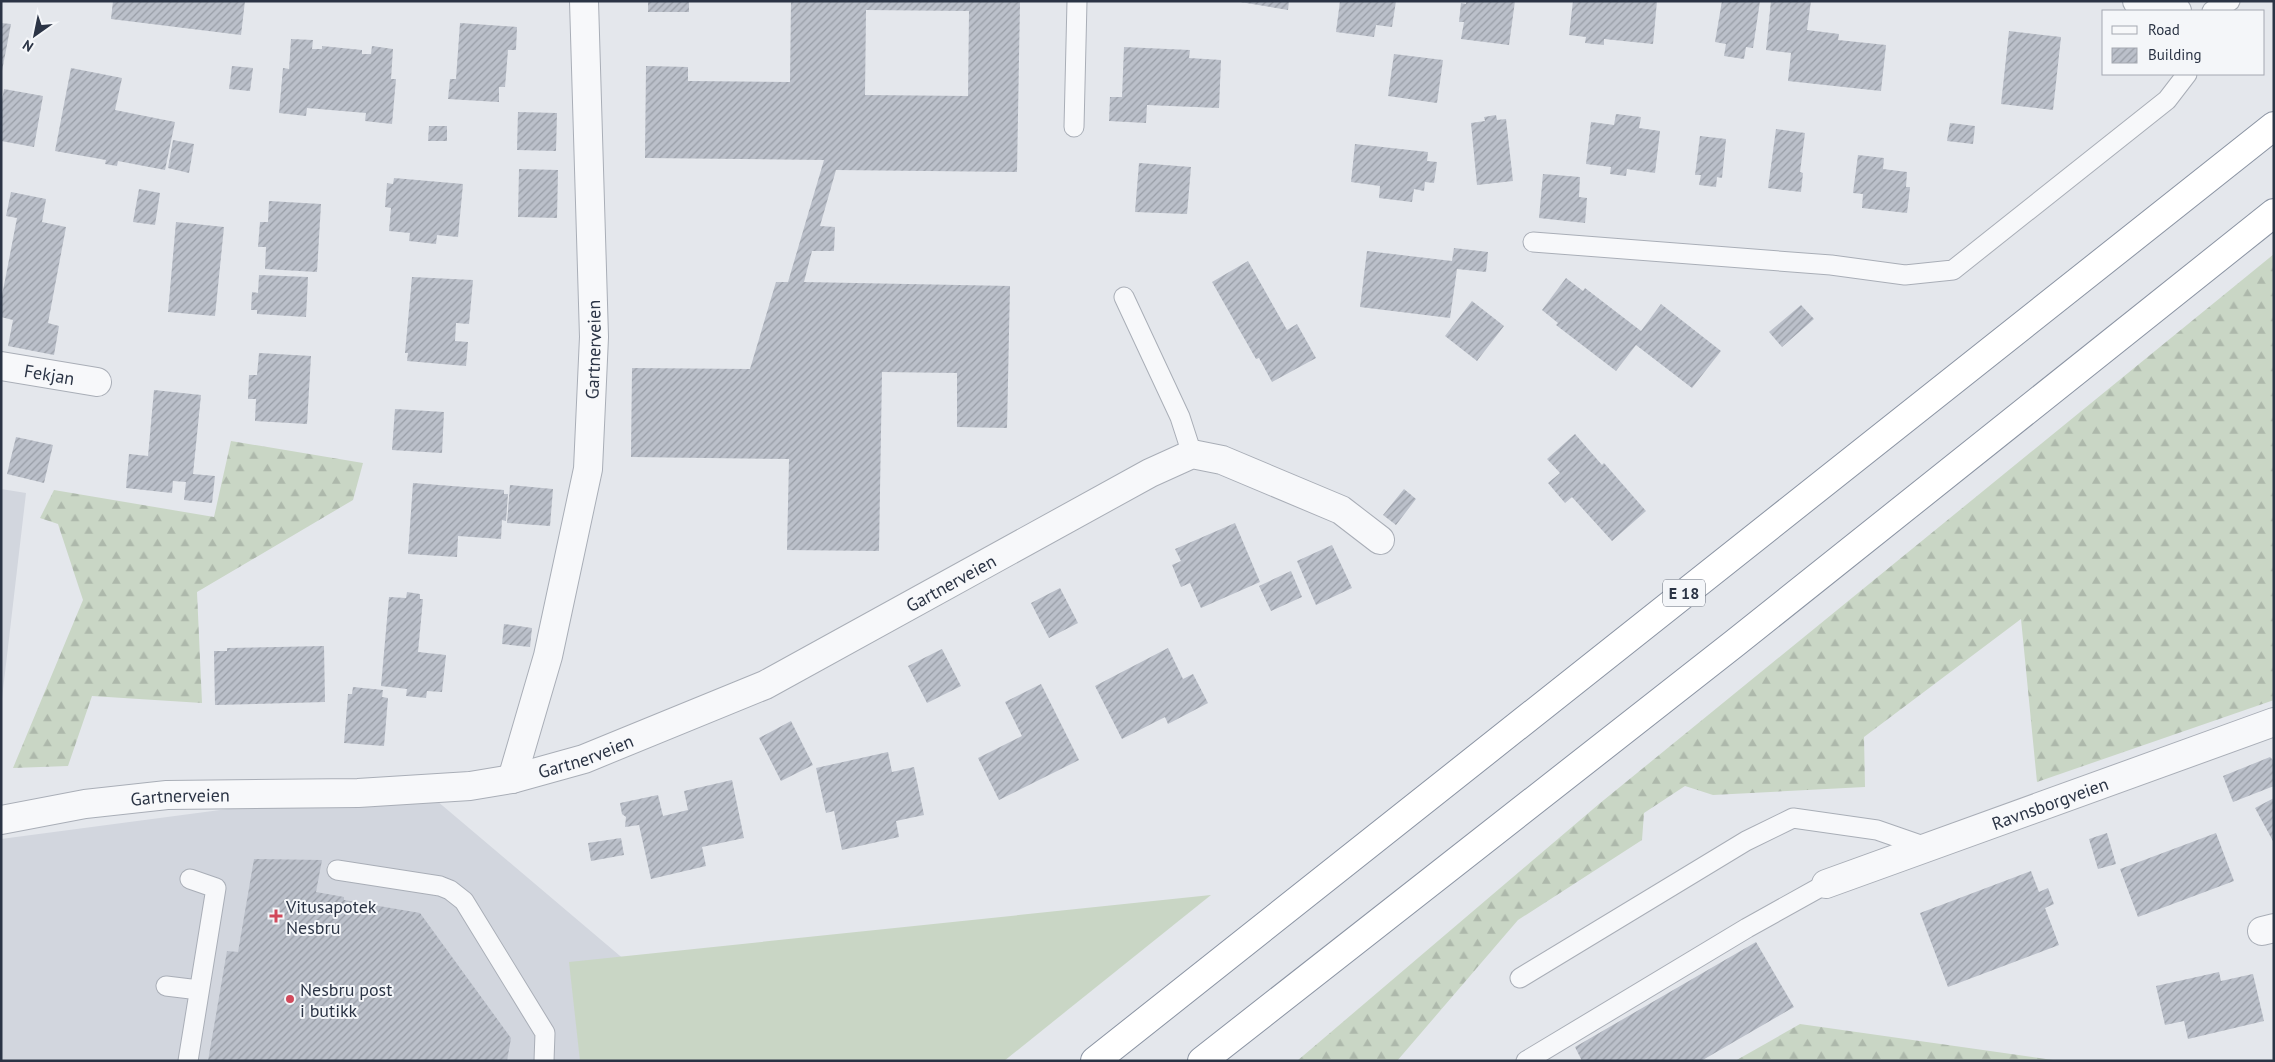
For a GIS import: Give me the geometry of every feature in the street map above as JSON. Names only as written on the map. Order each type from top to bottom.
[{"type":"highway","name":"E 18","points":[[1095,1061],[2274,126]]},
{"type":"highway","points":[[1202,1061],[1735,643],[2274,213]]},
{"type":"street","name":"Gartnerveien","points":[[512,779],[548,656],[588,469],[594,337],[584,1]]},
{"type":"street","points":[[2137,1],[2161,5],[2174,10]]},
{"type":"street","name":"Fekjan","points":[[1,366],[97,382]]},
{"type":"street","name":"Gartnerveien","points":[[1,820],[85,804],[167,795],[358,793],[470,786],[512,779],[584,759],[765,685],[1150,473],[1192,454]]},
{"type":"street","points":[[1192,454],[1222,460],[1341,510],[1380,540]]},
{"type":"street","name":"Ravnsborgveien","points":[[1826,884],[2274,722]]},
{"type":"lane","points":[[1074,127],[1077,1]]},
{"type":"lane","points":[[2214,10],[2230,1]]},
{"type":"lane","points":[[1533,242],[1831,265],[1905,275],[1954,270],[2167,100],[2186,75]]},
{"type":"lane","points":[[1124,297],[1180,417],[1192,454]]},
{"type":"lane","points":[[1520,978],[1746,841],[1793,818],[1877,830],[1926,848]]},
{"type":"lane","points":[[337,870],[440,886],[450,890],[464,901],[544,1033],[546,1052],[544,1061]]},
{"type":"lane","points":[[188,1061],[216,888],[190,879]]},
{"type":"lane","points":[[1526,1061],[1747,928],[1826,884]]},
{"type":"lane","points":[[166,986],[199,990]]},
{"type":"shaded area","points":[[1,489],[26,493],[1,707]]},
{"type":"shaded area","points":[[417,784],[744,1061],[1,1061],[1,839]]},
{"type":"green space","points":[[2274,254],[2274,700],[2037,782],[2021,619],[1864,737],[1865,787],[1713,795],[1685,786],[1644,813],[1642,840],[1518,920],[1397,1061],[1297,1061],[1599,804]]},
{"type":"green space","points":[[231,441],[363,463],[353,500],[197,592],[202,703],[92,696],[68,766],[13,768],[83,600],[58,524],[40,518],[54,490],[214,517]]},
{"type":"green space","points":[[1211,895],[1004,1061],[580,1061],[569,962]]},
{"type":"green space","points":[[1800,1024],[2060,1061],[1735,1061]]},
{"type":"building","points":[[113,1],[245,1],[241,35],[111,19]]},
{"type":"building","points":[[648,1],[689,1],[689,12],[648,12]]},
{"type":"building","points":[[791,1],[1020,1],[1017,172],[836,170],[820,226],[835,227],[834,251],[812,251],[804,282],[1010,286],[1007,428],[957,427],[957,373],[882,372],[879,551],[787,550],[789,459],[631,457],[632,368],[750,369],[776,282],[788,282],[824,160],[645,158],[646,66],[688,67],[688,81],[790,82]],"holes":[[[866,10],[969,11],[968,96],[865,95]]]},
{"type":"building","points":[[1234,1],[1289,1],[1288,10]]},
{"type":"building","points":[[1340,1],[1396,1],[1392,27],[1376,25],[1374,37],[1336,32]]},
{"type":"building","points":[[1466,1],[1515,1],[1509,45],[1461,39],[1464,22],[1459,22],[1461,3],[1466,4]]},
{"type":"building","points":[[1573,1],[1657,1],[1653,44],[1604,39],[1604,45],[1585,43],[1586,37],[1569,35]]},
{"type":"building","points":[[1722,1],[1760,1],[1753,48],[1746,47],[1744,59],[1724,56],[1726,44],[1715,42]]},
{"type":"building","points":[[1771,1],[1811,1],[1807,30],[1839,34],[1838,40],[1886,45],[1881,91],[1788,81],[1791,53],[1766,50]]},
{"type":"building","points":[[1,23],[11,24],[2,71],[1,71]]},
{"type":"building","points":[[460,23],[517,27],[516,50],[508,50],[505,87],[499,87],[499,102],[448,99],[450,79],[456,79]]},
{"type":"building","points":[[2009,31],[2061,37],[2053,110],[2001,104]]},
{"type":"building","points":[[291,39],[313,40],[312,49],[322,49],[322,46],[362,50],[362,54],[371,54],[372,46],[393,49],[391,79],[396,79],[392,124],[365,121],[366,113],[307,108],[306,116],[279,113],[283,68],[289,69]]},
{"type":"building","points":[[1124,47],[1190,50],[1189,58],[1221,60],[1219,108],[1147,105],[1146,123],[1109,121],[1110,97],[1122,97]]},
{"type":"building","points":[[1394,54],[1443,60],[1437,103],[1388,96]]},
{"type":"building","points":[[232,66],[253,68],[250,91],[229,89]]},
{"type":"building","points":[[71,68],[122,78],[115,110],[175,122],[165,170],[118,161],[117,166],[105,164],[106,160],[55,151]]},
{"type":"building","points":[[4,89],[43,96],[34,147],[1,141],[1,105]]},
{"type":"building","points":[[518,112],[557,113],[556,151],[517,150]]},
{"type":"building","points":[[1616,114],[1641,117],[1639,128],[1660,131],[1655,173],[1627,169],[1626,176],[1610,174],[1611,167],[1586,164],[1591,122],[1614,125]]},
{"type":"building","points":[[1496,115],[1497,120],[1506,119],[1513,181],[1477,185],[1471,123],[1485,121],[1484,117]]},
{"type":"building","points":[[1950,123],[1975,126],[1973,144],[1947,141]]},
{"type":"building","points":[[429,126],[447,126],[447,141],[428,141]]},
{"type":"building","points":[[1776,129],[1805,133],[1800,172],[1803,173],[1801,192],[1768,188]]},
{"type":"building","points":[[1700,136],[1726,139],[1722,178],[1717,177],[1716,187],[1699,185],[1701,175],[1695,175]]},
{"type":"building","points":[[173,140],[194,144],[189,173],[168,168]]},
{"type":"building","points":[[1355,144],[1428,152],[1427,161],[1437,162],[1434,183],[1425,182],[1424,191],[1414,189],[1412,202],[1379,198],[1380,186],[1351,182]]},
{"type":"building","points":[[1858,155],[1884,158],[1883,169],[1907,172],[1906,187],[1910,187],[1907,213],[1862,208],[1863,194],[1853,193]]},
{"type":"building","points":[[1139,163],[1191,167],[1187,214],[1135,212]]},
{"type":"building","points":[[519,169],[558,170],[557,218],[518,217]]},
{"type":"building","points":[[1543,174],[1580,177],[1579,197],[1587,198],[1585,223],[1539,218]]},
{"type":"building","points":[[394,178],[463,184],[458,237],[437,235],[436,244],[409,241],[410,233],[389,231],[391,208],[385,207],[387,183],[393,184]]},
{"type":"building","points":[[139,189],[160,193],[155,225],[133,222]]},
{"type":"building","points":[[11,192],[46,199],[42,222],[66,227],[48,323],[59,326],[54,355],[8,346],[13,320],[1,317],[1,301],[17,218],[6,216]]},
{"type":"building","points":[[269,201],[321,204],[317,272],[265,269],[266,247],[258,247],[260,222],[268,222]]},
{"type":"building","points":[[176,222],[224,227],[215,316],[168,312]]},
{"type":"building","points":[[1454,248],[1488,252],[1486,272],[1457,269],[1450,318],[1360,307],[1367,251],[1452,261]]},
{"type":"building","points":[[1248,261],[1287,330],[1297,324],[1316,358],[1272,382],[1259,358],[1256,359],[1212,282]]},
{"type":"building","points":[[259,275],[308,277],[306,317],[257,314],[257,310],[251,310],[252,292],[258,293]]},
{"type":"building","points":[[412,277],[473,280],[469,324],[456,323],[455,341],[468,342],[466,366],[407,361],[408,353],[405,353]]},
{"type":"building","points":[[1566,278],[1583,291],[1585,288],[1641,331],[1661,304],[1721,351],[1692,388],[1636,345],[1616,371],[1556,325],[1558,323],[1542,310]]},
{"type":"building","points":[[1472,301],[1504,326],[1477,361],[1445,336]]},
{"type":"building","points":[[1801,305],[1814,319],[1782,347],[1769,332]]},
{"type":"building","points":[[259,353],[311,356],[307,424],[255,421],[256,399],[248,399],[249,375],[257,375]]},
{"type":"building","points":[[154,390],[201,395],[193,474],[215,476],[212,503],[184,500],[186,482],[173,481],[172,493],[126,488],[129,454],[148,456]]},
{"type":"building","points":[[395,409],[444,412],[442,453],[392,450]]},
{"type":"building","points":[[1575,434],[1602,465],[1604,463],[1646,511],[1612,541],[1572,497],[1565,503],[1548,483],[1560,473],[1547,459]]},
{"type":"building","points":[[16,437],[53,445],[44,483],[7,474]]},
{"type":"building","points":[[413,483],[504,490],[504,494],[508,494],[506,521],[502,520],[501,539],[458,536],[457,557],[408,554]]},
{"type":"building","points":[[510,485],[553,489],[550,526],[507,523]]},
{"type":"building","points":[[1404,489],[1416,499],[1396,525],[1383,515]]},
{"type":"building","points":[[1235,523],[1260,582],[1201,608],[1190,583],[1181,587],[1172,565],[1181,561],[1175,549]]},
{"type":"building","points":[[1332,545],[1352,588],[1316,605],[1297,561]]},
{"type":"building","points":[[1291,571],[1302,597],[1271,611],[1259,586]]},
{"type":"building","points":[[1060,588],[1078,623],[1049,638],[1031,603]]},
{"type":"building","points":[[407,592],[420,594],[420,599],[423,599],[418,652],[446,655],[442,692],[427,691],[426,698],[406,696],[407,689],[381,686],[389,597],[406,598]]},
{"type":"building","points":[[504,624],[532,628],[530,647],[502,644]]},
{"type":"building","points":[[324,646],[325,702],[215,705],[214,651],[227,651],[227,648]]},
{"type":"building","points":[[1168,648],[1183,679],[1193,674],[1208,703],[1168,724],[1165,717],[1122,739],[1095,686]]},
{"type":"building","points":[[942,649],[961,686],[927,703],[908,666]]},
{"type":"building","points":[[1041,684],[1079,760],[999,800],[978,758],[1022,736],[1005,702]]},
{"type":"building","points":[[353,687],[383,690],[382,697],[388,698],[384,746],[344,743],[348,694],[352,694]]},
{"type":"building","points":[[791,721],[813,765],[781,781],[759,738]]},
{"type":"building","points":[[888,752],[892,772],[914,767],[924,815],[896,821],[899,837],[842,850],[834,811],[826,813],[816,768]]},
{"type":"building","points":[[2270,757],[2274,761],[2274,786],[2233,802],[2223,776]]},
{"type":"building","points":[[732,780],[744,838],[702,847],[706,866],[651,879],[639,825],[625,827],[626,817],[622,814],[620,803],[658,795],[663,816],[688,810],[684,791]]},
{"type":"building","points":[[2274,798],[2274,843],[2255,808]]},
{"type":"building","points":[[2107,833],[2116,864],[2098,869],[2089,839]]},
{"type":"building","points":[[2216,833],[2234,881],[2138,917],[2120,869]]},
{"type":"building","points":[[621,838],[624,855],[591,861],[588,843]]},
{"type":"building","points":[[254,859],[322,860],[316,892],[344,897],[344,900],[420,913],[511,1038],[507,1061],[208,1061],[227,951],[238,952]]},
{"type":"building","points":[[2031,871],[2039,892],[2048,888],[2054,904],[2045,908],[2059,945],[1948,987],[1920,913]]},
{"type":"building","points":[[1756,942],[1794,1007],[1701,1061],[1582,1061],[1575,1047]]},
{"type":"building","points":[[2219,972],[2221,981],[2253,974],[2264,1021],[2188,1039],[2184,1021],[2165,1025],[2156,986]]},
{"type":"place","name":"Vitusapotek Nesbru","points":[[276,916]]},
{"type":"place","name":"Nesbru post i butikk","points":[[290,999]]}]
